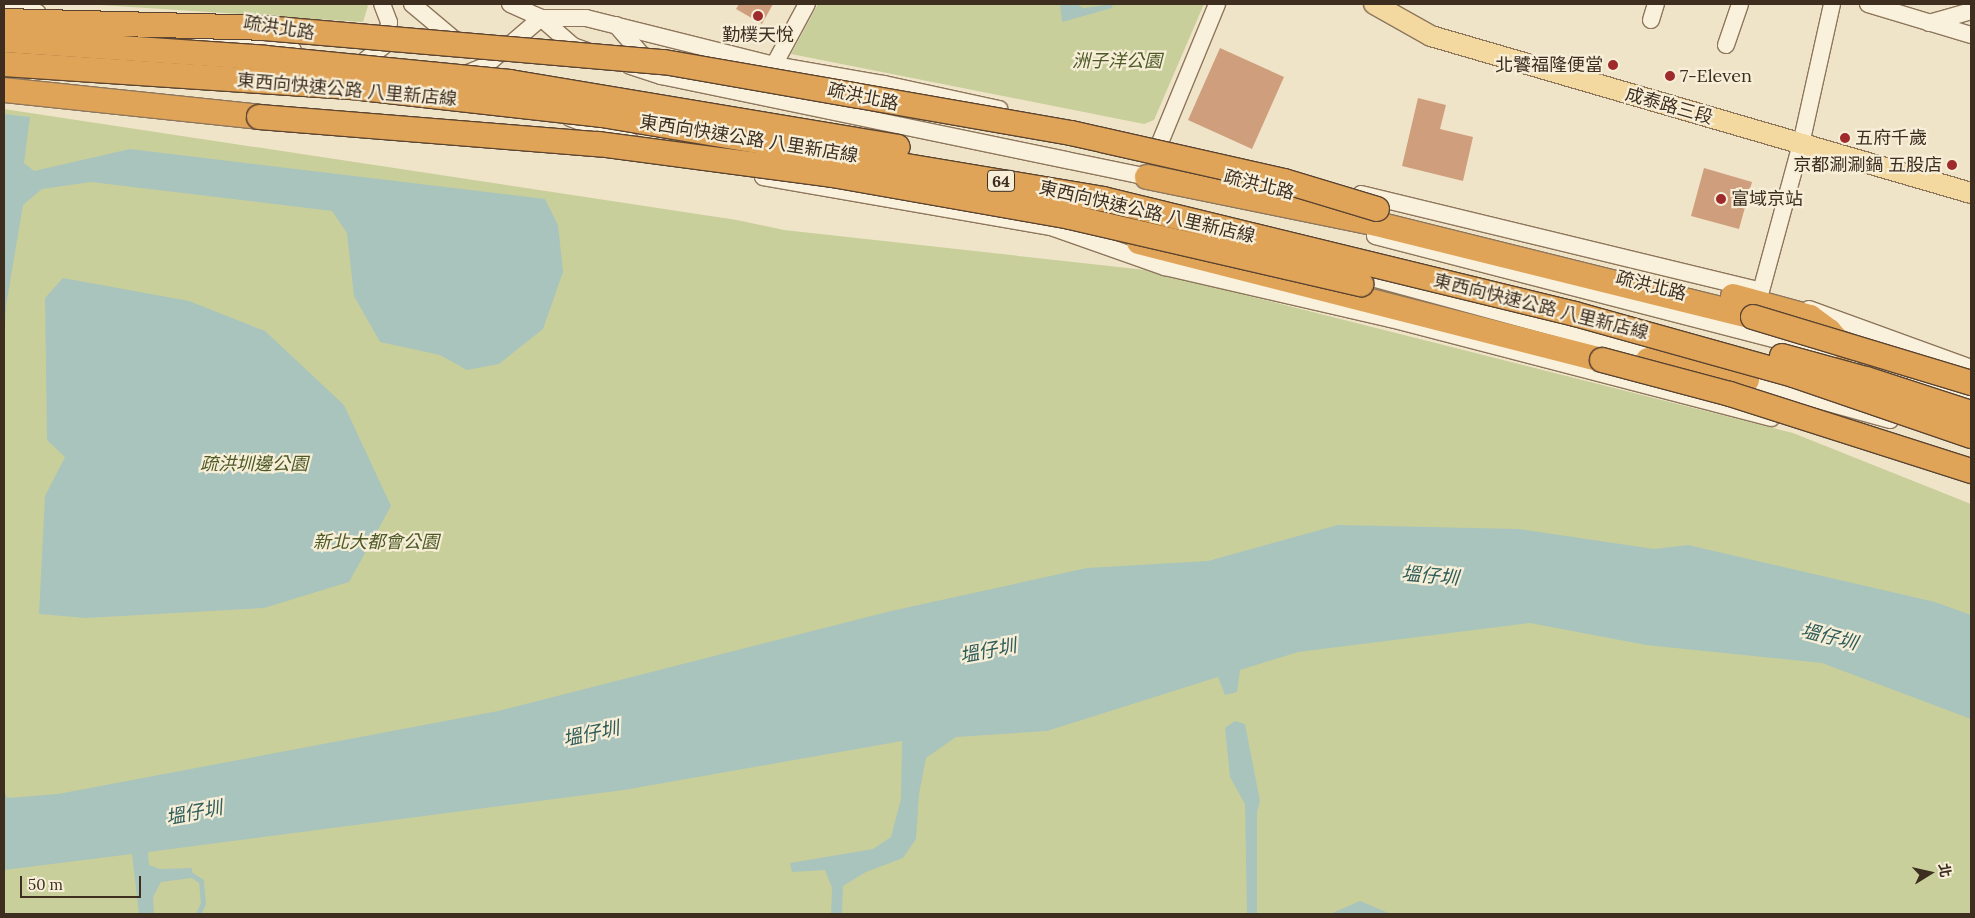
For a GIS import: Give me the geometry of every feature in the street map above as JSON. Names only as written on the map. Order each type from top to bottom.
[{"type":"highway","points":[[4,21],[264,28],[664,62],[1071,133],[1284,181],[1377,209],[1810,317],[1829,331],[1849,353],[1868,363]]},
{"type":"highway","name":"東西向快速公路 八里新店線","points":[[4,40],[265,58],[510,82],[788,127],[1116,186],[1631,315],[1866,379],[1971,413]]},
{"type":"highway","name":"東西向快速公路 八里新店線","points":[[4,64],[361,88],[602,115],[1103,199],[1575,314],[1793,375],[1971,436]]},
{"type":"highway","points":[[4,90],[259,117],[598,144],[833,175],[1070,217],[1361,284],[1674,367],[1747,380]]},
{"type":"highway","points":[[1147,177],[1373,223],[1753,317],[1971,383]]},
{"type":"highway","points":[[1092,215],[1151,248],[1602,360],[1730,394],[1971,471]]},
{"type":"main road","name":"成泰路三段","points":[[1374,4],[1431,36],[1971,193]]},
{"type":"street","points":[[4,8],[6,4]]},
{"type":"street","points":[[363,62],[386,44],[389,22],[382,4]]},
{"type":"street","points":[[412,4],[485,66],[566,117],[693,164],[1054,228],[1165,267],[1391,320],[1775,420],[1856,427],[1971,466]]},
{"type":"street","points":[[510,4],[541,18],[549,4]]},
{"type":"street","points":[[774,65],[807,4]]},
{"type":"street","points":[[1159,145],[1217,4]]},
{"type":"street","points":[[1651,20],[1656,4]]},
{"type":"street","points":[[1726,45],[1740,4]]},
{"type":"street","points":[[1761,292],[1801,144],[1832,4]]},
{"type":"street","points":[[1868,4],[1971,35]]},
{"type":"street","name":"疏洪北路","points":[[4,8],[363,62],[450,81],[485,66],[541,18],[586,18],[774,65],[884,84],[1159,145],[1761,292],[1971,368]]},
{"type":"street","points":[[1927,23],[1971,11]]},
{"type":"street","name":"疏洪北路","points":[[541,18],[572,46],[660,76],[1147,177],[1868,363],[1971,396]]},
{"type":"street","points":[[616,25],[660,76]]},
{"type":"street","points":[[566,117],[1092,215],[1316,262],[1747,380],[1971,446]]},
{"type":"green space","points":[[84,4],[366,4],[368,6],[363,22]]},
{"type":"green space","name":"洲子洋公園","points":[[818,4],[1204,4],[1154,120],[1144,124],[791,54]]},
{"type":"green space","name":"新北大都會公園","points":[[4,109],[737,220],[784,230],[1146,270],[1793,433],[1971,504],[1971,914],[4,914]]},
{"type":"water","points":[[1060,4],[1077,4],[1083,8],[1113,4],[1112,8],[1062,22]]},
{"type":"water","points":[[4,114],[30,117],[24,163],[34,171],[130,149],[545,199],[558,225],[563,272],[543,329],[499,364],[467,370],[440,355],[380,342],[354,296],[347,233],[332,211],[91,182],[42,189],[23,205],[6,306],[4,343]]},
{"type":"water","points":[[63,278],[189,301],[265,331],[344,405],[391,506],[349,582],[264,608],[86,618],[39,614],[45,496],[65,457],[47,440],[45,298]]},
{"type":"water","name":"塭仔圳","points":[[1338,525],[1519,529],[1654,549],[1688,545],[1935,602],[1971,615],[1971,719],[1822,663],[1646,645],[1530,623],[1298,652],[1240,670],[1237,692],[1225,695],[1218,677],[1047,731],[956,737],[926,758],[919,794],[916,839],[903,858],[866,872],[843,886],[842,914],[831,914],[832,888],[825,870],[792,872],[790,863],[873,849],[891,837],[901,799],[902,741],[624,790],[148,852],[149,865],[160,869],[192,868],[192,878],[161,882],[153,897],[154,914],[139,914],[132,854],[4,870],[4,791],[7,798],[58,794],[498,711],[891,611],[1087,568],[1208,561]]},
{"type":"water","points":[[1235,721],[1245,724],[1260,801],[1257,812],[1257,914],[1247,914],[1245,804],[1230,777],[1225,728]]},
{"type":"water","points":[[1360,901],[1391,914],[1330,914]]},
{"type":"building","name":"勤樸天悅","points":[[739,4],[773,4],[762,24],[736,9]]},
{"type":"building","points":[[1220,48],[1284,77],[1252,149],[1188,120]]},
{"type":"building","points":[[1418,98],[1446,105],[1440,129],[1473,137],[1463,181],[1402,166]]},
{"type":"building","name":"富域京站","points":[[1704,168],[1752,182],[1739,229],[1691,216]]},
{"type":"waterway","points":[[192,875],[201,881],[203,903],[198,914]]},
{"type":"place","name":"勤樸天悅","points":[[758,16]]},
{"type":"place","name":"北饕福隆便當","points":[[1613,65]]},
{"type":"place","name":"7-Eleven","points":[[1670,76]]},
{"type":"place","name":"五府千歲","points":[[1845,138]]},
{"type":"place","name":"京都涮涮鍋 五股店","points":[[1952,165]]},
{"type":"place","name":"富域京站","points":[[1721,199]]},
{"type":"park label","name":"疏洪圳邊公園","points":[[254,464]]}]
